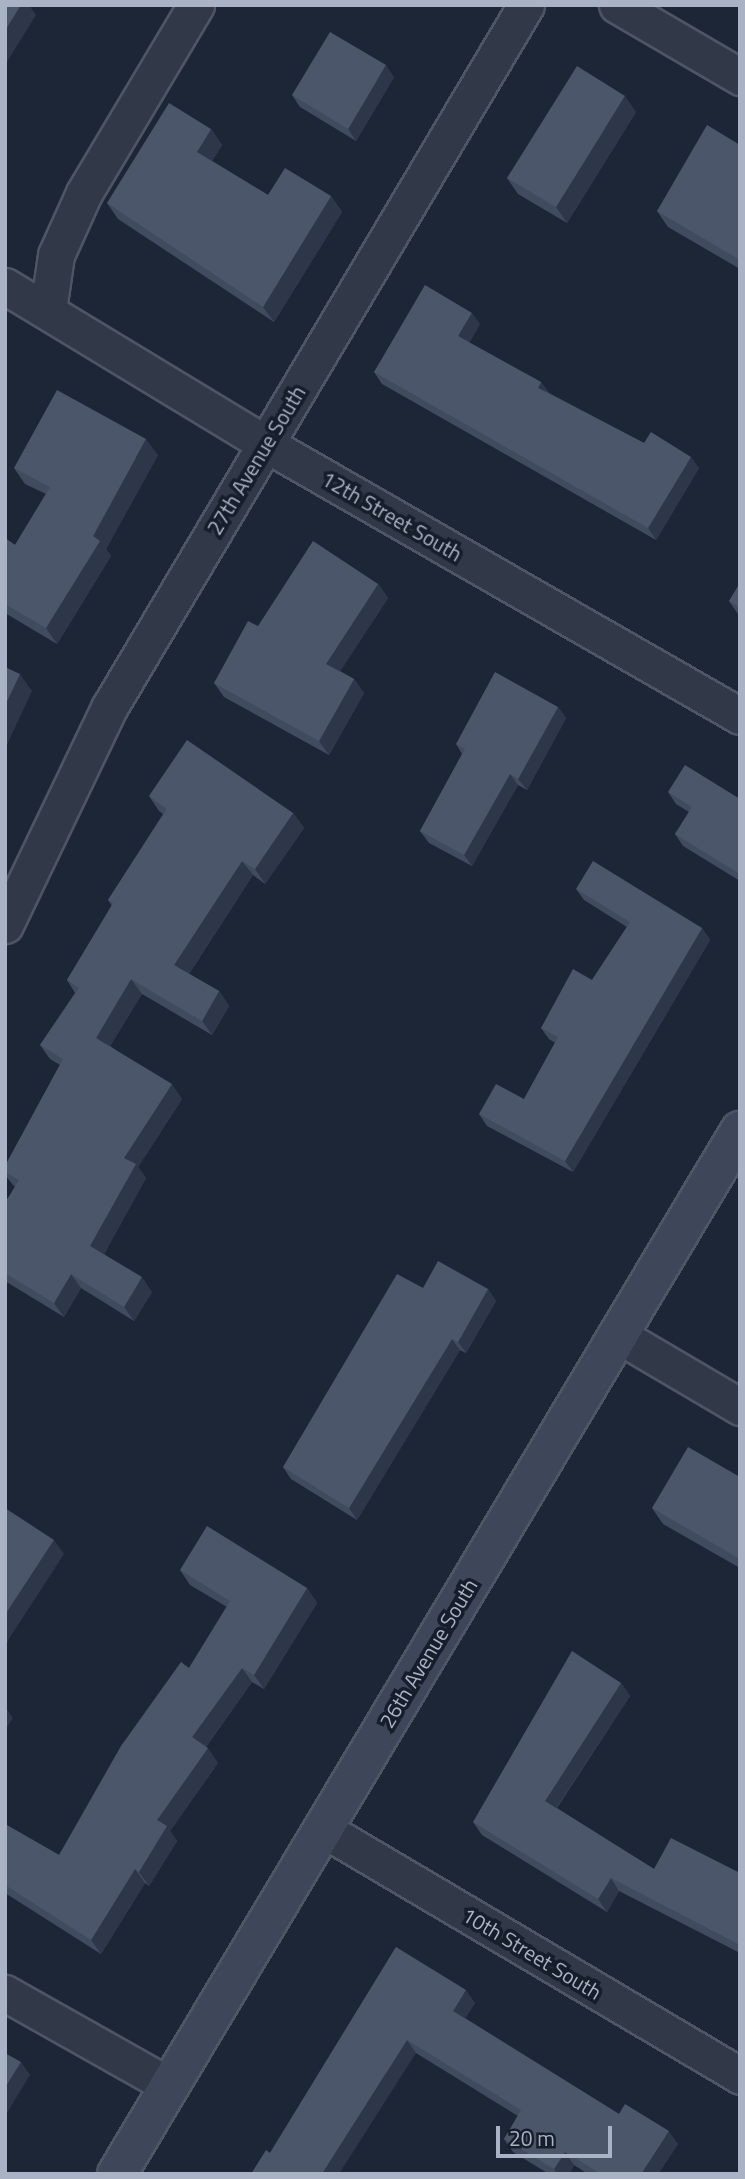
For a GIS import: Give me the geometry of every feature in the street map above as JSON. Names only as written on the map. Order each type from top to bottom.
[{"type":"street","points":[[48,310],[57,255],[84,193],[196,5]]},
{"type":"street","name":"27th Avenue South","points":[[5,925],[109,708],[526,5]]},
{"type":"street","points":[[617,5],[740,77]]},
{"type":"street","name":"12th Street South","points":[[5,286],[266,444],[740,716]]},
{"type":"street","name":"26th Avenue South","points":[[117,2174],[740,1131]]},
{"type":"street","points":[[618,1335],[740,1407]]},
{"type":"street","name":"10th Street South","points":[[323,1829],[740,2077]]},
{"type":"street","points":[[5,1993],[170,2086]]},
{"type":"building","points":[[5,5],[21,5],[5,31]]},
{"type":"building","points":[[330,32],[386,65],[348,129],[292,95]]},
{"type":"building","points":[[577,66],[625,96],[556,207],[507,178]]},
{"type":"building","points":[[169,103],[211,129],[197,152],[268,195],[285,168],[331,196],[263,307],[107,203]]},
{"type":"building","points":[[707,125],[740,145],[740,260],[657,211]]},
{"type":"building","points":[[425,285],[472,313],[458,336],[541,382],[538,388],[644,443],[651,432],[691,457],[648,528],[374,372]]},
{"type":"building","points":[[57,390],[146,439],[93,536],[100,541],[46,628],[5,604],[5,538],[15,545],[50,487],[14,468]]},
{"type":"building","points":[[313,541],[378,584],[326,664],[354,679],[319,741],[214,683],[248,621],[258,626]]},
{"type":"building","points":[[740,583],[740,608],[729,601]]},
{"type":"building","points":[[5,667],[20,674],[5,706]]},
{"type":"building","points":[[495,672],[558,707],[518,779],[510,774],[464,855],[420,831],[465,749],[456,744]]},
{"type":"building","points":[[187,740],[293,813],[255,869],[242,861],[174,965],[219,991],[202,1021],[131,979],[96,1038],[172,1084],[124,1158],[136,1164],[90,1246],[142,1277],[124,1307],[71,1274],[54,1303],[5,1273],[5,1203],[19,1180],[5,1172],[5,1166],[63,1059],[40,1045],[79,988],[67,980],[113,903],[108,900],[167,809],[149,796]]},
{"type":"building","points":[[685,765],[740,799],[740,874],[675,834],[692,807],[668,792]]},
{"type":"building","points":[[593,861],[702,928],[565,1161],[479,1114],[496,1084],[524,1099],[558,1037],[541,1028],[573,969],[592,980],[630,922],[576,889]]},
{"type":"building","points":[[438,1261],[488,1289],[458,1342],[452,1339],[349,1508],[283,1467],[397,1274],[423,1288]]},
{"type":"building","points":[[688,1447],[740,1477],[740,1559],[652,1508]]},
{"type":"building","points":[[5,1508],[54,1540],[5,1615]]},
{"type":"building","points":[[207,1526],[307,1588],[254,1675],[242,1668],[192,1737],[208,1748],[157,1820],[167,1826],[139,1872],[135,1869],[91,1940],[5,1885],[5,1824],[59,1855],[121,1746],[181,1662],[189,1668],[230,1601],[180,1570]]},
{"type":"building","points":[[572,1651],[621,1683],[545,1801],[654,1869],[671,1838],[740,1873],[740,1945],[611,1878],[598,1899],[473,1822]]},
{"type":"building","points":[[396,1947],[466,1990],[453,2011],[619,2114],[625,2104],[669,2131],[641,2174],[601,2174],[565,2152],[554,2169],[504,2139],[521,2110],[407,2040],[322,2174],[251,2174],[266,2150],[270,2153]]},
{"type":"building","points":[[5,2053],[21,2062],[5,2088]]}]
